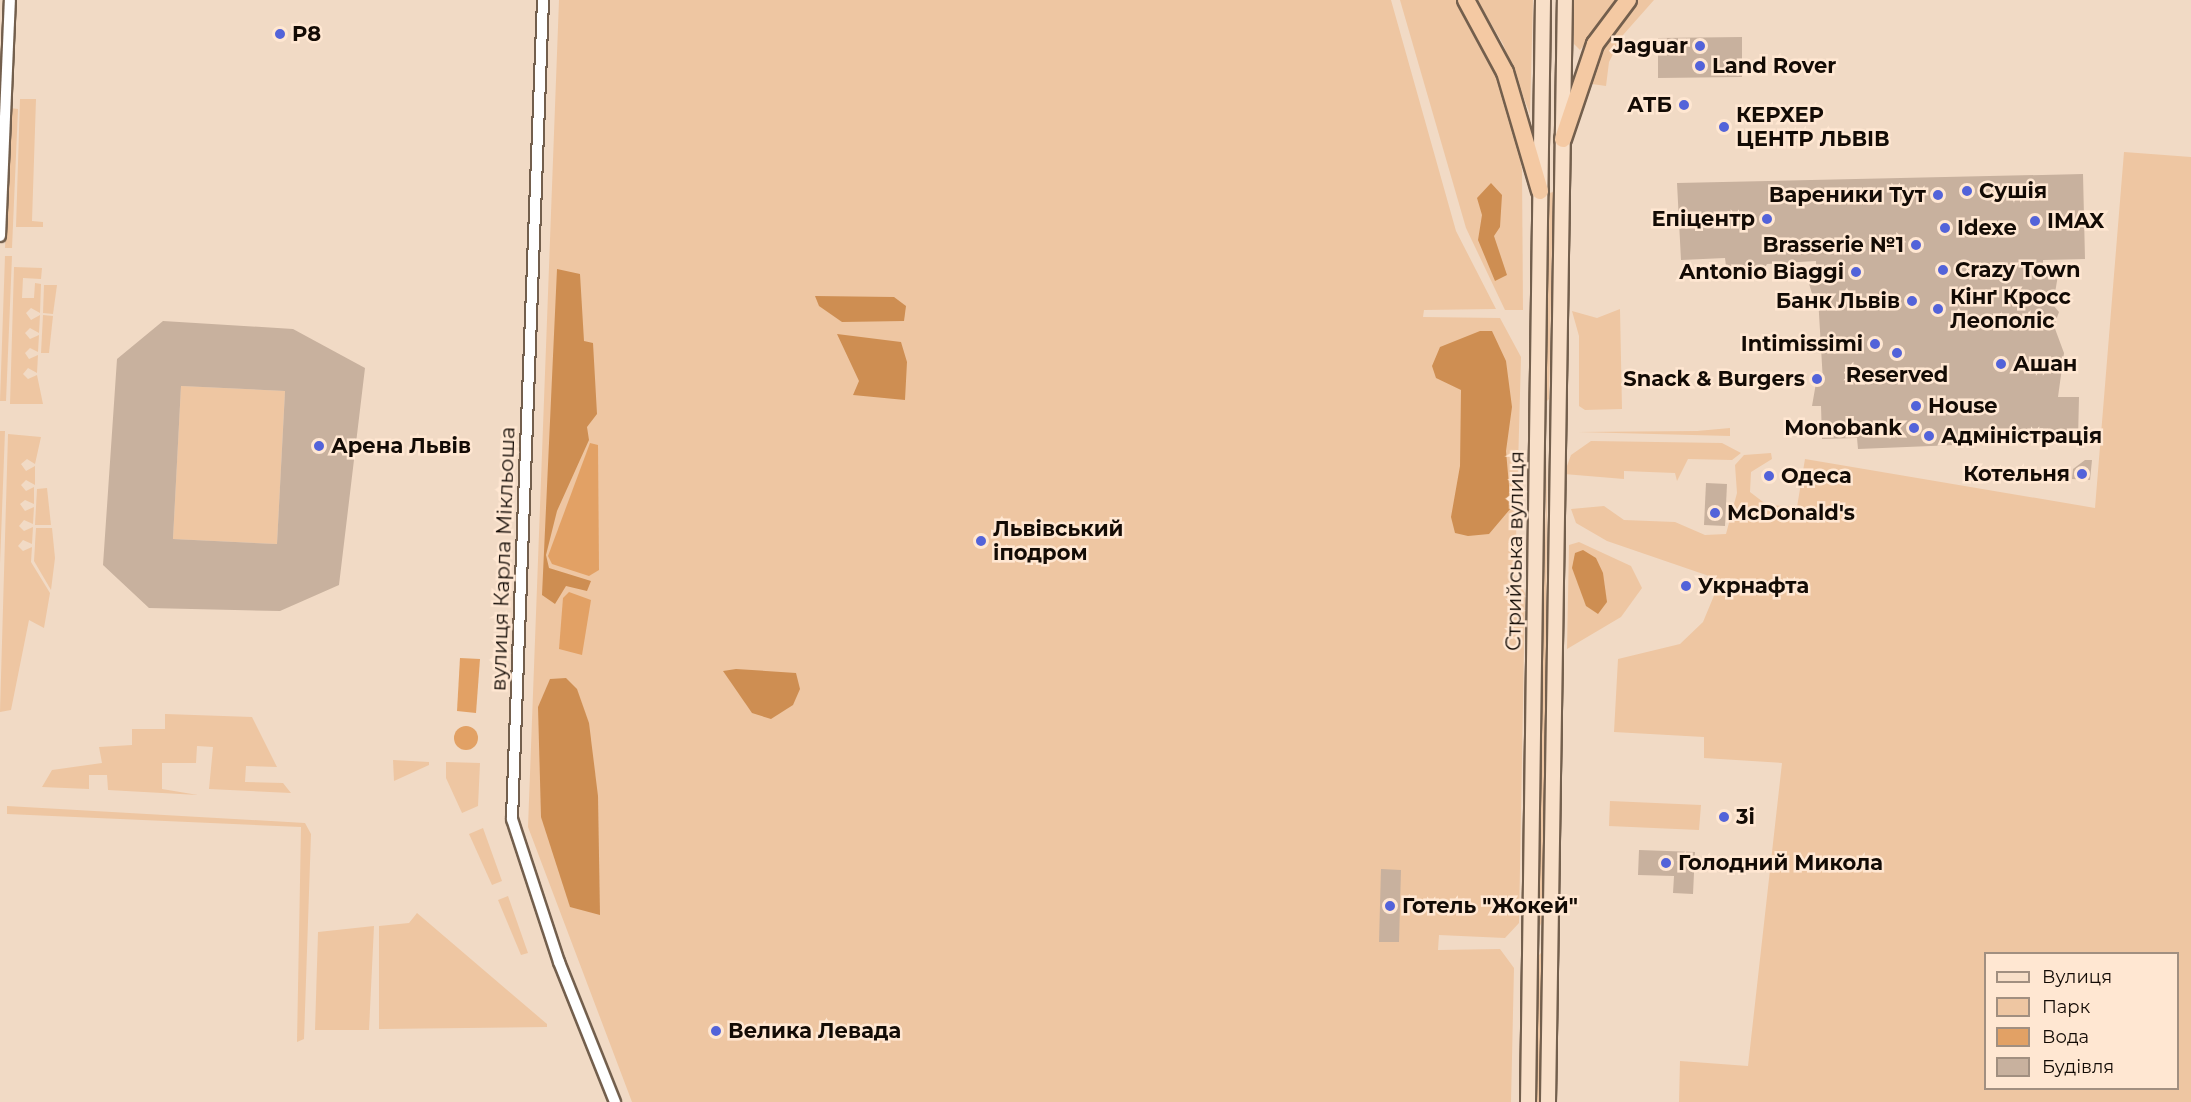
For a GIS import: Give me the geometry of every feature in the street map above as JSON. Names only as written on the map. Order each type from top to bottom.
[{"type":"highway","points":[[1466,0],[1505,72],[1540,191]]},
{"type":"highway","points":[[1563,139],[1595,44],[1628,0]]},
{"type":"main road","name":"Стрийська вулиця","points":[[1528,1102],[1543,0]]},
{"type":"main road","name":"Стрийська вулиця","points":[[1548,1102],[1555,431],[1563,139],[1564,0]]},
{"type":"main road","points":[[1538,431],[1555,431]]},
{"type":"street","points":[[0,236],[10,0]]},
{"type":"street","name":"вулиця Карла Мікльоша","points":[[543,0],[512,819],[559,962],[615,1102]]},
{"type":"green space","name":"Львівський іподром","points":[[559,0],[1391,0],[1456,231],[1496,309],[1424,310],[1423,317],[1500,318],[1521,357],[1515,577],[1525,593],[1519,923],[1505,938],[1439,935],[1438,950],[1500,949],[1514,968],[1511,1102],[632,1102],[528,827]]},
{"type":"green space","points":[[1400,0],[1457,0],[1482,36],[1512,109],[1522,170],[1523,310],[1505,310],[1466,228]]},
{"type":"green space","points":[[1477,0],[1533,0],[1530,114],[1503,44]]},
{"type":"green space","points":[[1574,0],[1621,0],[1580,50],[1574,44]]},
{"type":"green space","points":[[1638,0],[1654,0],[1623,35],[1609,62],[1606,86],[1585,83],[1601,45]]},
{"type":"green space","points":[[20,99],[36,99],[32,221],[43,222],[43,227],[16,227]]},
{"type":"green space","points":[[10,108],[18,109],[12,248],[5,248]]},
{"type":"green space","points":[[2124,152],[2191,157],[2191,1102],[1679,1102],[1680,1061],[1748,1066],[1782,763],[1704,758],[1704,737],[1614,732],[1618,659],[1680,644],[1703,622],[1718,586],[1709,576],[1607,541],[1576,523],[1571,509],[1604,506],[1624,520],[1675,522],[1705,535],[1726,534],[1737,493],[1735,465],[1744,455],[1771,453],[1772,459],[1751,472],[1750,492],[1767,505],[1797,507],[1805,459],[2095,508]]},
{"type":"green space","points":[[1553,192],[1549,399],[1546,402],[1546,194]]},
{"type":"green space","points":[[5,256],[12,256],[6,401],[0,401]]},
{"type":"green space","points":[[14,267],[42,268],[41,279],[23,278],[22,298],[34,298],[35,283],[41,284],[40,313],[31,308],[26,313],[31,320],[40,315],[39,333],[30,328],[25,333],[30,339],[39,335],[38,352],[30,348],[25,353],[29,359],[38,355],[37,373],[28,368],[23,374],[28,379],[37,375],[43,404],[10,404]]},
{"type":"green space","points":[[44,285],[57,285],[53,314],[43,313]]},
{"type":"green space","points":[[1620,309],[1622,409],[1585,410],[1579,406],[1579,336],[1572,311],[1597,318]]},
{"type":"green space","points":[[43,315],[53,316],[49,353],[41,353]]},
{"type":"green space","points":[[181,386],[285,391],[277,544],[173,539]]},
{"type":"green space","points":[[1730,428],[1730,436],[1578,432],[1697,431]]},
{"type":"green space","points":[[0,431],[5,431],[0,564]]},
{"type":"green space","points":[[8,434],[41,437],[35,464],[27,459],[21,464],[26,471],[35,466],[35,485],[26,480],[21,485],[26,491],[34,487],[34,504],[25,500],[20,504],[25,511],[34,507],[33,524],[24,520],[19,526],[24,531],[33,527],[32,544],[23,540],[18,546],[23,551],[32,547],[31,562],[50,593],[44,628],[29,620],[11,710],[0,712]]},
{"type":"green space","points":[[1591,441],[1722,443],[1741,453],[1732,460],[1688,459],[1677,481],[1675,473],[1624,471],[1624,479],[1564,474],[1571,455]]},
{"type":"green space","points":[[1547,453],[1545,914],[1540,926],[1537,921]]},
{"type":"green space","points":[[47,488],[51,525],[35,525],[37,489]]},
{"type":"green space","points":[[36,528],[52,528],[55,558],[51,590],[34,561]]},
{"type":"green space","points":[[1579,542],[1631,566],[1642,588],[1621,617],[1567,649],[1569,545]]},
{"type":"green space","points":[[165,714],[252,717],[277,767],[246,766],[245,782],[283,783],[291,793],[209,789],[213,747],[197,746],[196,763],[162,763],[162,789],[198,795],[108,790],[107,775],[89,775],[89,789],[42,787],[52,770],[102,763],[99,747],[132,745],[132,729],[165,729]]},
{"type":"green space","points":[[393,760],[429,762],[429,765],[394,781]]},
{"type":"green space","points":[[446,762],[480,763],[478,806],[462,813],[446,778]]},
{"type":"green space","points":[[1610,801],[1701,805],[1699,830],[1609,826]]},
{"type":"green space","points":[[7,806],[305,823],[311,834],[304,1039],[297,1042],[301,827],[7,814]]},
{"type":"green space","points":[[483,828],[502,881],[492,885],[469,834]]},
{"type":"green space","points":[[508,896],[528,953],[521,955],[498,900]]},
{"type":"green space","points":[[417,913],[547,1024],[547,1027],[379,1029],[379,926],[409,923]]},
{"type":"green space","points":[[374,926],[369,1030],[315,1030],[318,932]]},
{"type":"green space","points":[[1542,952],[1543,1102],[1535,1102],[1538,956]]},
{"type":"shaded area","points":[[1491,183],[1502,195],[1500,227],[1494,236],[1507,275],[1495,281],[1478,240],[1482,215],[1477,198]]},
{"type":"shaded area","points":[[557,269],[580,274],[584,341],[593,343],[597,414],[587,427],[589,440],[557,511],[546,555],[549,568],[591,581],[587,591],[566,586],[555,604],[542,595]]},
{"type":"shaded area","points":[[815,296],[894,297],[906,306],[904,321],[842,322],[819,306]]},
{"type":"shaded area","points":[[1480,331],[1492,331],[1506,361],[1512,407],[1506,451],[1511,508],[1489,534],[1468,536],[1455,533],[1451,517],[1460,466],[1461,390],[1436,378],[1432,366],[1440,347]]},
{"type":"shaded area","points":[[837,334],[901,342],[907,362],[905,400],[853,395],[859,381]]},
{"type":"shaded area","points":[[1583,550],[1596,558],[1603,573],[1607,602],[1598,614],[1586,606],[1572,568],[1575,553]]},
{"type":"shaded area","points":[[736,669],[796,673],[800,689],[793,705],[771,719],[752,713],[723,671]]},
{"type":"shaded area","points":[[566,678],[577,689],[589,723],[598,796],[600,915],[570,907],[541,817],[538,707],[550,679]]},
{"type":"water","points":[[590,443],[598,445],[599,570],[589,576],[552,564],[548,556]]},
{"type":"water","points":[[569,592],[591,600],[582,655],[559,649],[563,598]]},
{"type":"water","points":[[460,658],[480,659],[476,713],[457,711]]},
{"type":"water","points":[[466,726],[471,727],[477,733],[477,743],[471,749],[466,750],[461,749],[455,743],[454,738],[455,733],[461,727]]},
{"type":"building","points":[[1742,37],[1742,77],[1658,78],[1658,38]]},
{"type":"building","name":"Кінґ Кросс Леополіс","points":[[2083,174],[2085,259],[2043,260],[2043,275],[2058,275],[2053,305],[2059,312],[2054,326],[2064,353],[2058,397],[2079,397],[2078,440],[1858,449],[1857,438],[1822,439],[1821,406],[1812,406],[1816,383],[1823,382],[1818,297],[1813,297],[1807,277],[1816,275],[1816,261],[1767,264],[1759,277],[1750,266],[1726,266],[1725,258],[1681,260],[1677,183]]},
{"type":"building","name":"Арена Львів","points":[[163,321],[293,329],[365,368],[339,585],[280,611],[149,608],[103,565],[117,359]],"holes":[[[181,386],[285,391],[277,544],[173,539]]]},
{"type":"building","name":"Котельня","points":[[2085,460],[2092,460],[2090,480],[2072,479],[2073,469]]},
{"type":"building","name":"McDonald's","points":[[1706,483],[1727,484],[1725,526],[1704,525]]},
{"type":"building","name":"Голодний Микола","points":[[1639,850],[1695,852],[1693,894],[1673,893],[1674,876],[1638,875]]},
{"type":"building","name":"Готель \"Жокей\"","points":[[1381,869],[1401,870],[1399,942],[1379,942]]},
{"type":"place","name":"P8","points":[[280,34]]},
{"type":"place","name":"Jaguar","points":[[1700,46]]},
{"type":"place","name":"Land Rover","points":[[1700,66]]},
{"type":"place","name":"АТБ","points":[[1684,105]]},
{"type":"place","name":"КЕРХЕР ЦЕНТР ЛЬВІВ","points":[[1724,127]]},
{"type":"place","name":"Сушія","points":[[1967,191]]},
{"type":"place","name":"Вареники Тут","points":[[1938,195]]},
{"type":"place","name":"Епіцентр","points":[[1767,219]]},
{"type":"place","name":"IMAX","points":[[2035,221]]},
{"type":"place","name":"Idexe","points":[[1945,228]]},
{"type":"place","name":"Brasserie №1","points":[[1916,245]]},
{"type":"place","name":"Crazy Town","points":[[1943,270]]},
{"type":"place","name":"Antonio Biaggi","points":[[1856,272]]},
{"type":"place","name":"Банк Львів","points":[[1912,301]]},
{"type":"place","name":"Кінґ Кросс Леополіс","points":[[1938,309]]},
{"type":"place","name":"Intimissimi","points":[[1875,344]]},
{"type":"place","name":"Reserved","points":[[1897,353]]},
{"type":"place","name":"Ашан","points":[[2001,364]]},
{"type":"place","name":"Snack & Burgers","points":[[1817,379]]},
{"type":"place","name":"House","points":[[1916,406]]},
{"type":"place","name":"Monobank","points":[[1914,428]]},
{"type":"place","name":"Адміністрація","points":[[1929,436]]},
{"type":"place","name":"Арена Львів","points":[[319,446]]},
{"type":"place","name":"Котельня","points":[[2082,474]]},
{"type":"place","name":"Одеса","points":[[1769,476]]},
{"type":"place","name":"McDonald's","points":[[1715,513]]},
{"type":"place","name":"Львівський іподром","points":[[981,541]]},
{"type":"place","name":"Укрнафта","points":[[1686,586]]},
{"type":"place","name":"3і","points":[[1724,817]]},
{"type":"place","name":"Голодний Микола","points":[[1666,863]]},
{"type":"place","name":"Готель \"Жокей\"","points":[[1390,906]]},
{"type":"place","name":"Велика Левада","points":[[716,1031]]}]
